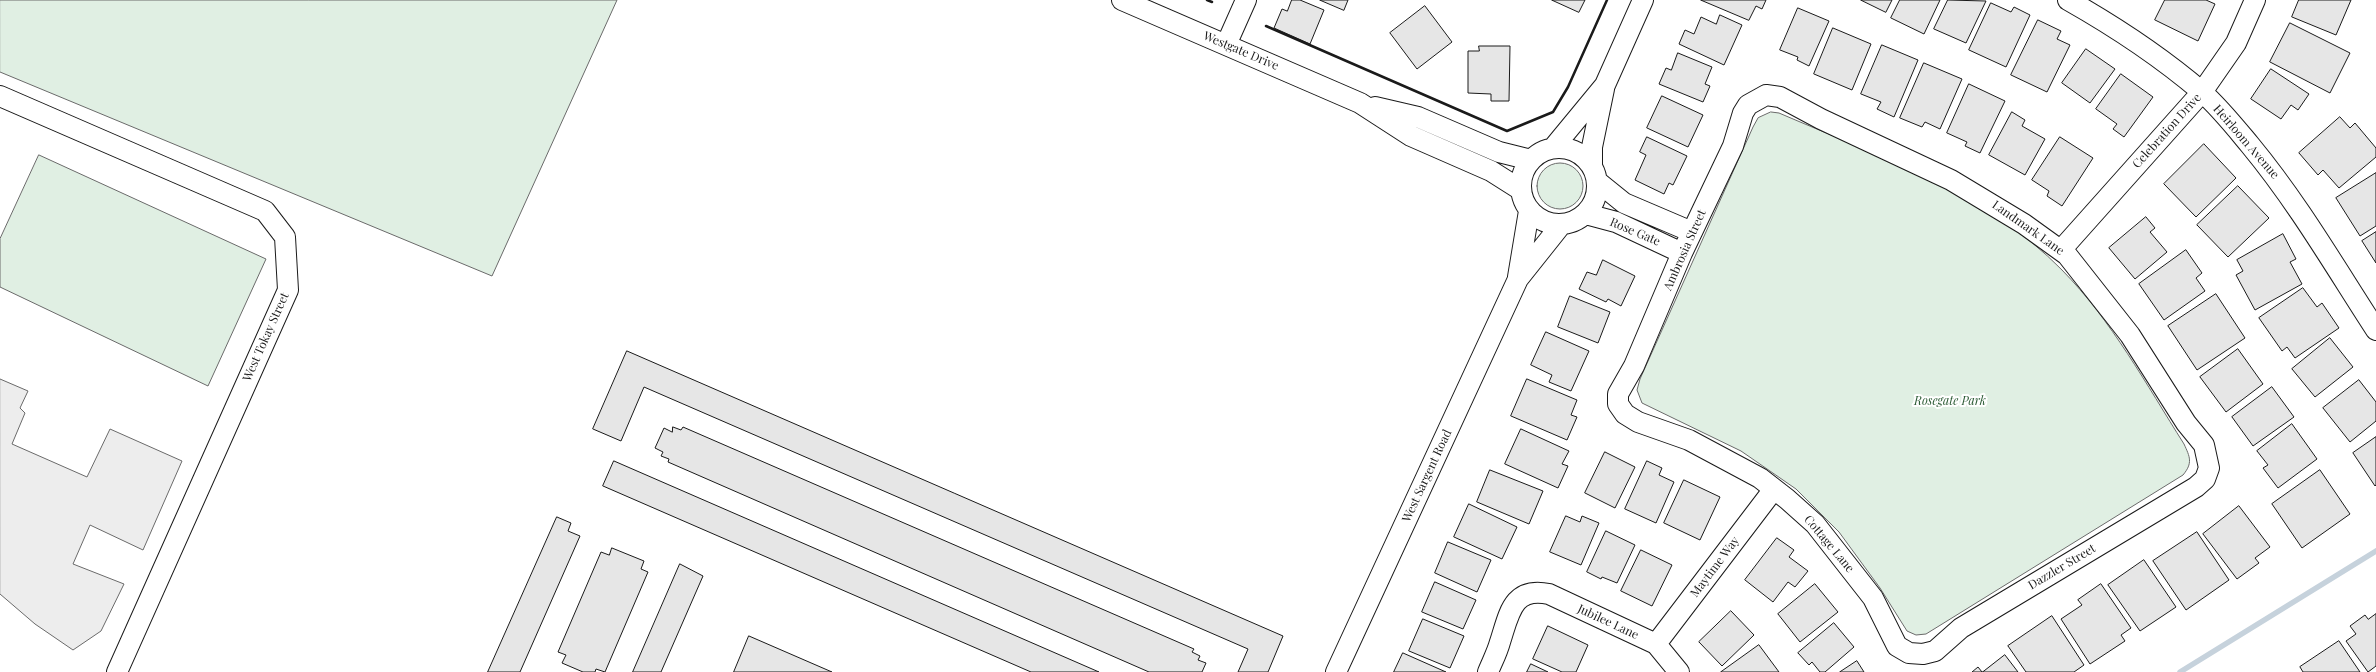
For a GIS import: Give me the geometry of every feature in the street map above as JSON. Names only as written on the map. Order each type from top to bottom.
[{"type":"street","name":"Westgate Drive","points":[[1122,0],[1360,103],[1411,136],[1491,171],[1521,190]]},
{"type":"street","points":[[1226,45],[1246,0]]},
{"type":"street","points":[[1595,173],[1584,156],[1575,150],[1553,148],[1541,152],[1531,160],[1521,180],[1521,190],[1529,211],[1538,219],[1549,224],[1561,225],[1575,222],[1586,214],[1598,194],[1592,147],[1605,85],[1643,0]]},
{"type":"street","name":"Heirloom Avenue","points":[[2068,0],[2109,25],[2202,92],[2227,117],[2283,186],[2376,330]]},
{"type":"street","name":"Celebration Drive","points":[[2061,250],[2202,92],[2236,43],[2255,0]]},
{"type":"street","points":[[1553,148],[1605,85]]},
{"type":"street","name":"Landmark Lane","points":[[1756,99],[1766,95],[1780,97],[1821,119],[1950,180],[1984,198],[2061,250],[2102,298],[2130,335],[2186,423],[2204,445],[2209,468]]},
{"type":"street","name":"West Tokay Street","points":[[0,96],[265,211],[285,237],[288,290],[117,672]]},
{"type":"street","name":"Ambrosia Street","points":[[1618,404],[1618,394],[1634,366],[1682,253],[1733,146],[1743,113],[1748,105],[1756,99]]},
{"type":"street","name":"Westgate Drive","points":[[1360,103],[1418,117],[1499,152],[1531,160]]},
{"type":"street","name":"Rose Gate","points":[[1595,173],[1624,203],[1692,232]]},
{"type":"street","name":"West Sargent Road","points":[[1518,279],[1529,211]]},
{"type":"street","name":"Rose Gate","points":[[1586,214],[1616,222],[1682,253]]},
{"type":"street","name":"West Sargent Road","points":[[1336,672],[1518,279],[1561,225]]},
{"type":"street","name":"Cottage Lane","points":[[1618,404],[1625,414],[1638,422],[1689,440],[1760,478],[1774,489],[1815,524],[1873,598],[1897,646],[1909,652]]},
{"type":"street","name":"Dazzler Street","points":[[1909,652],[1923,654],[1935,651],[1961,628],[2196,487],[2205,479],[2209,468]]},
{"type":"street","name":"Maytime Way","points":[[1656,644],[1774,489]]},
{"type":"street","name":"Jubilee Lane","points":[[1488,672],[1500,643],[1509,612],[1526,594],[1536,591],[1549,594],[1656,644],[1679,672]]},
{"type":"green space","points":[[0,0],[617,0],[492,276],[0,72]]},
{"type":"green space","name":"Rosegate Park","points":[[1771,112],[1779,113],[1853,144],[1928,178],[2000,219],[2032,243],[2062,270],[2080,290],[2097,310],[2128,354],[2184,444],[2190,460],[2183,475],[1926,634],[1916,635],[1907,631],[1880,588],[1839,532],[1796,489],[1741,451],[1642,403],[1637,390],[1640,379],[1753,127],[1758,118]]},
{"type":"green space","points":[[39,155],[266,259],[208,386],[0,287],[0,239]]},
{"type":"green space","points":[[1560,163],[1573,167],[1579,173],[1583,186],[1579,199],[1573,205],[1560,209],[1547,205],[1541,199],[1537,186],[1541,173],[1547,167]]},
{"type":"shaded area","points":[[0,379],[28,391],[20,408],[25,413],[12,444],[87,477],[110,429],[182,461],[143,550],[90,525],[73,564],[124,584],[101,631],[73,650],[35,624],[0,594]]},
{"type":"building","points":[[1292,0],[1300,0],[1324,10],[1310,44],[1274,28],[1282,9],[1287,11]]},
{"type":"building","points":[[1320,0],[1348,0],[1344,10]]},
{"type":"building","points":[[1552,0],[1585,0],[1579,12]]},
{"type":"building","points":[[1701,0],[1766,0],[1762,9],[1756,6],[1749,20]]},
{"type":"building","points":[[1861,0],[1892,0],[1886,12]]},
{"type":"building","points":[[1900,0],[1940,0],[1924,34],[1891,18]]},
{"type":"building","points":[[1948,0],[1986,1],[1966,43],[1934,29]]},
{"type":"building","points":[[2165,0],[2206,0],[2215,4],[2198,41],[2155,20]]},
{"type":"building","points":[[2299,0],[2351,0],[2336,35],[2292,17]]},
{"type":"building","points":[[1991,3],[2011,12],[2014,7],[2030,15],[2006,67],[1969,50]]},
{"type":"building","points":[[1425,6],[1452,42],[1417,69],[1390,33]]},
{"type":"building","points":[[1798,8],[1829,21],[1809,66],[1797,60],[1798,57],[1780,50]]},
{"type":"building","points":[[1720,15],[1742,25],[1724,65],[1679,44],[1685,30],[1694,34],[1701,17],[1716,24]]},
{"type":"building","points":[[2038,20],[2061,31],[2057,39],[2070,45],[2047,92],[2011,75]]},
{"type":"building","points":[[2290,23],[2350,53],[2330,93],[2270,62]]},
{"type":"building","points":[[1833,28],[1871,44],[1852,90],[1814,74]]},
{"type":"building","points":[[1882,45],[1918,60],[1894,117],[1877,109],[1881,102],[1861,94]]},
{"type":"building","points":[[1479,46],[1510,46],[1509,101],[1491,101],[1491,94],[1468,93],[1468,51],[1479,51]]},
{"type":"building","points":[[2086,49],[2115,69],[2090,103],[2062,83]]},
{"type":"building","points":[[1678,53],[1712,67],[1705,84],[1710,86],[1703,102],[1659,84],[1666,68],[1671,70]]},
{"type":"building","points":[[1924,63],[1962,79],[1940,129],[1925,122],[1922,127],[1900,118]]},
{"type":"building","points":[[2271,69],[2309,94],[2298,110],[2291,105],[2281,119],[2251,99]]},
{"type":"building","points":[[2121,74],[2153,97],[2124,137],[2113,129],[2117,124],[2096,109]]},
{"type":"building","points":[[1969,84],[2005,101],[1980,153],[1965,146],[1967,142],[1947,133]]},
{"type":"building","points":[[1662,96],[1703,115],[1688,147],[1647,128]]},
{"type":"building","points":[[2012,112],[2025,120],[2022,126],[2045,139],[2025,175],[1989,155]]},
{"type":"building","points":[[2340,117],[2350,128],[2355,123],[2376,148],[2376,157],[2339,188],[2323,170],[2318,175],[2299,153]]},
{"type":"building","points":[[1647,137],[1687,156],[1673,185],[1669,183],[1664,194],[1635,180],[1646,155],[1640,152]]},
{"type":"building","points":[[2060,137],[2093,158],[2062,206],[2047,196],[2049,191],[2032,180]]},
{"type":"building","points":[[2204,144],[2236,178],[2196,217],[2164,184]]},
{"type":"building","points":[[2376,173],[2376,226],[2360,236],[2336,198]]},
{"type":"building","points":[[2238,186],[2269,218],[2228,257],[2197,225]]},
{"type":"building","points":[[2146,217],[2155,228],[2150,232],[2167,252],[2135,279],[2109,248]]},
{"type":"building","points":[[2376,232],[2376,263],[2362,241]]},
{"type":"building","points":[[2283,234],[2296,259],[2290,262],[2302,284],[2255,310],[2236,275],[2243,271],[2237,260]]},
{"type":"building","points":[[2186,250],[2202,273],[2196,278],[2205,291],[2164,320],[2139,284]]},
{"type":"building","points":[[1603,260],[1635,276],[1621,306],[1608,299],[1606,302],[1579,289],[1587,272],[1596,275]]},
{"type":"building","points":[[2303,288],[2317,307],[2322,303],[2339,328],[2295,358],[2287,347],[2282,351],[2259,318]]},
{"type":"building","points":[[2216,294],[2245,338],[2197,370],[2168,326]]},
{"type":"building","points":[[1570,296],[1610,312],[1598,343],[1558,327]]},
{"type":"building","points":[[1546,332],[1589,351],[1571,391],[1549,382],[1552,375],[1531,365]]},
{"type":"building","points":[[2330,338],[2353,367],[2315,397],[2292,369]]},
{"type":"building","points":[[2238,349],[2263,384],[2226,412],[2200,377]]},
{"type":"building","points":[[627,351],[1283,636],[1268,672],[1238,672],[1248,649],[644,387],[621,441],[593,429]]},
{"type":"building","points":[[1527,379],[1577,400],[1571,415],[1577,417],[1567,440],[1511,416]]},
{"type":"building","points":[[2359,380],[2376,402],[2376,421],[2350,442],[2323,408]]},
{"type":"building","points":[[2272,387],[2294,417],[2253,446],[2232,417]]},
{"type":"building","points":[[2292,424],[2317,459],[2278,488],[2263,468],[2268,465],[2257,451]]},
{"type":"building","points":[[673,427],[681,430],[683,427],[1194,649],[1192,652],[1200,656],[1198,660],[1206,663],[1202,672],[1149,672],[668,462],[669,459],[661,456],[663,452],[655,448],[664,428],[672,432]]},
{"type":"building","points":[[1521,429],[1569,451],[1562,464],[1568,466],[1558,488],[1505,464]]},
{"type":"building","points":[[2376,437],[2376,485],[2375,486],[2353,453]]},
{"type":"building","points":[[1605,452],[1635,467],[1615,508],[1585,493]]},
{"type":"building","points":[[614,461],[1099,672],[1031,672],[603,486]]},
{"type":"building","points":[[1647,461],[1662,468],[1659,475],[1674,482],[1656,523],[1625,509]]},
{"type":"building","points":[[1490,470],[1543,491],[1529,524],[1477,502]]},
{"type":"building","points":[[2320,470],[2350,514],[2302,548],[2272,504]]},
{"type":"building","points":[[1684,480],[1720,497],[1700,540],[1664,523]]},
{"type":"building","points":[[1469,504],[1517,527],[1502,559],[1454,537]]},
{"type":"building","points":[[2239,506],[2270,547],[2255,558],[2259,563],[2237,579],[2203,534]]},
{"type":"building","points":[[1566,516],[1580,522],[1582,516],[1599,523],[1581,565],[1550,552]]},
{"type":"building","points":[[557,517],[571,523],[568,531],[580,536],[520,672],[488,672]]},
{"type":"building","points":[[1606,531],[1635,545],[1617,583],[1602,577],[1601,579],[1587,572]]},
{"type":"building","points":[[2197,532],[2229,580],[2186,610],[2153,561]]},
{"type":"building","points":[[1777,538],[1794,550],[1789,557],[1808,571],[1795,587],[1788,582],[1773,602],[1745,580]]},
{"type":"building","points":[[1448,542],[1491,560],[1477,592],[1435,573]]},
{"type":"building","points":[[612,548],[644,561],[641,569],[648,572],[605,672],[596,669],[595,672],[583,672],[562,663],[566,655],[558,652],[601,552],[609,555]]},
{"type":"building","points":[[1641,550],[1672,565],[1652,606],[1621,591]]},
{"type":"building","points":[[2144,560],[2176,607],[2140,631],[2108,585]]},
{"type":"building","points":[[680,564],[703,576],[661,672],[633,672]]},
{"type":"building","points":[[1435,582],[1476,600],[1463,629],[1422,612]]},
{"type":"building","points":[[1815,584],[1838,612],[1800,642],[1778,614]]},
{"type":"building","points":[[2101,584],[2131,628],[2121,635],[2125,641],[2090,664],[2061,619],[2082,605],[2078,600]]},
{"type":"building","points":[[1731,611],[1754,635],[1722,666],[1699,642]]},
{"type":"building","points":[[2376,614],[2376,666],[2368,672],[2346,641],[2356,634],[2350,626],[2365,615],[2368,619]]},
{"type":"building","points":[[2052,616],[2084,665],[2074,672],[2026,672],[2008,646]]},
{"type":"building","points":[[1423,619],[1464,636],[1450,668],[1409,651]]},
{"type":"building","points":[[1834,623],[1854,647],[1825,672],[1820,672],[1812,662],[1809,665],[1798,653]]},
{"type":"building","points":[[1548,626],[1588,645],[1576,672],[1562,672],[1533,659]]},
{"type":"building","points":[[749,636],[832,672],[734,672]]},
{"type":"building","points":[[2339,641],[2360,672],[2303,672],[2300,667]]},
{"type":"building","points":[[1759,645],[1779,672],[1721,672]]},
{"type":"building","points":[[1403,653],[1446,672],[1394,672]]},
{"type":"building","points":[[2005,655],[2018,672],[1982,672]]},
{"type":"building","points":[[1857,661],[1864,672],[1840,672]]},
{"type":"building","points":[[1531,664],[1548,672],[1527,672]]},
{"type":"building","points":[[1978,667],[1982,672],[1972,672]]},
{"type":"waterway","points":[[2180,672],[2376,551]]},
{"type":"wall","points":[[1207,0],[1212,2]]},
{"type":"wall","points":[[1266,26],[1507,131],[1553,112],[1568,87],[1607,0]]}]
